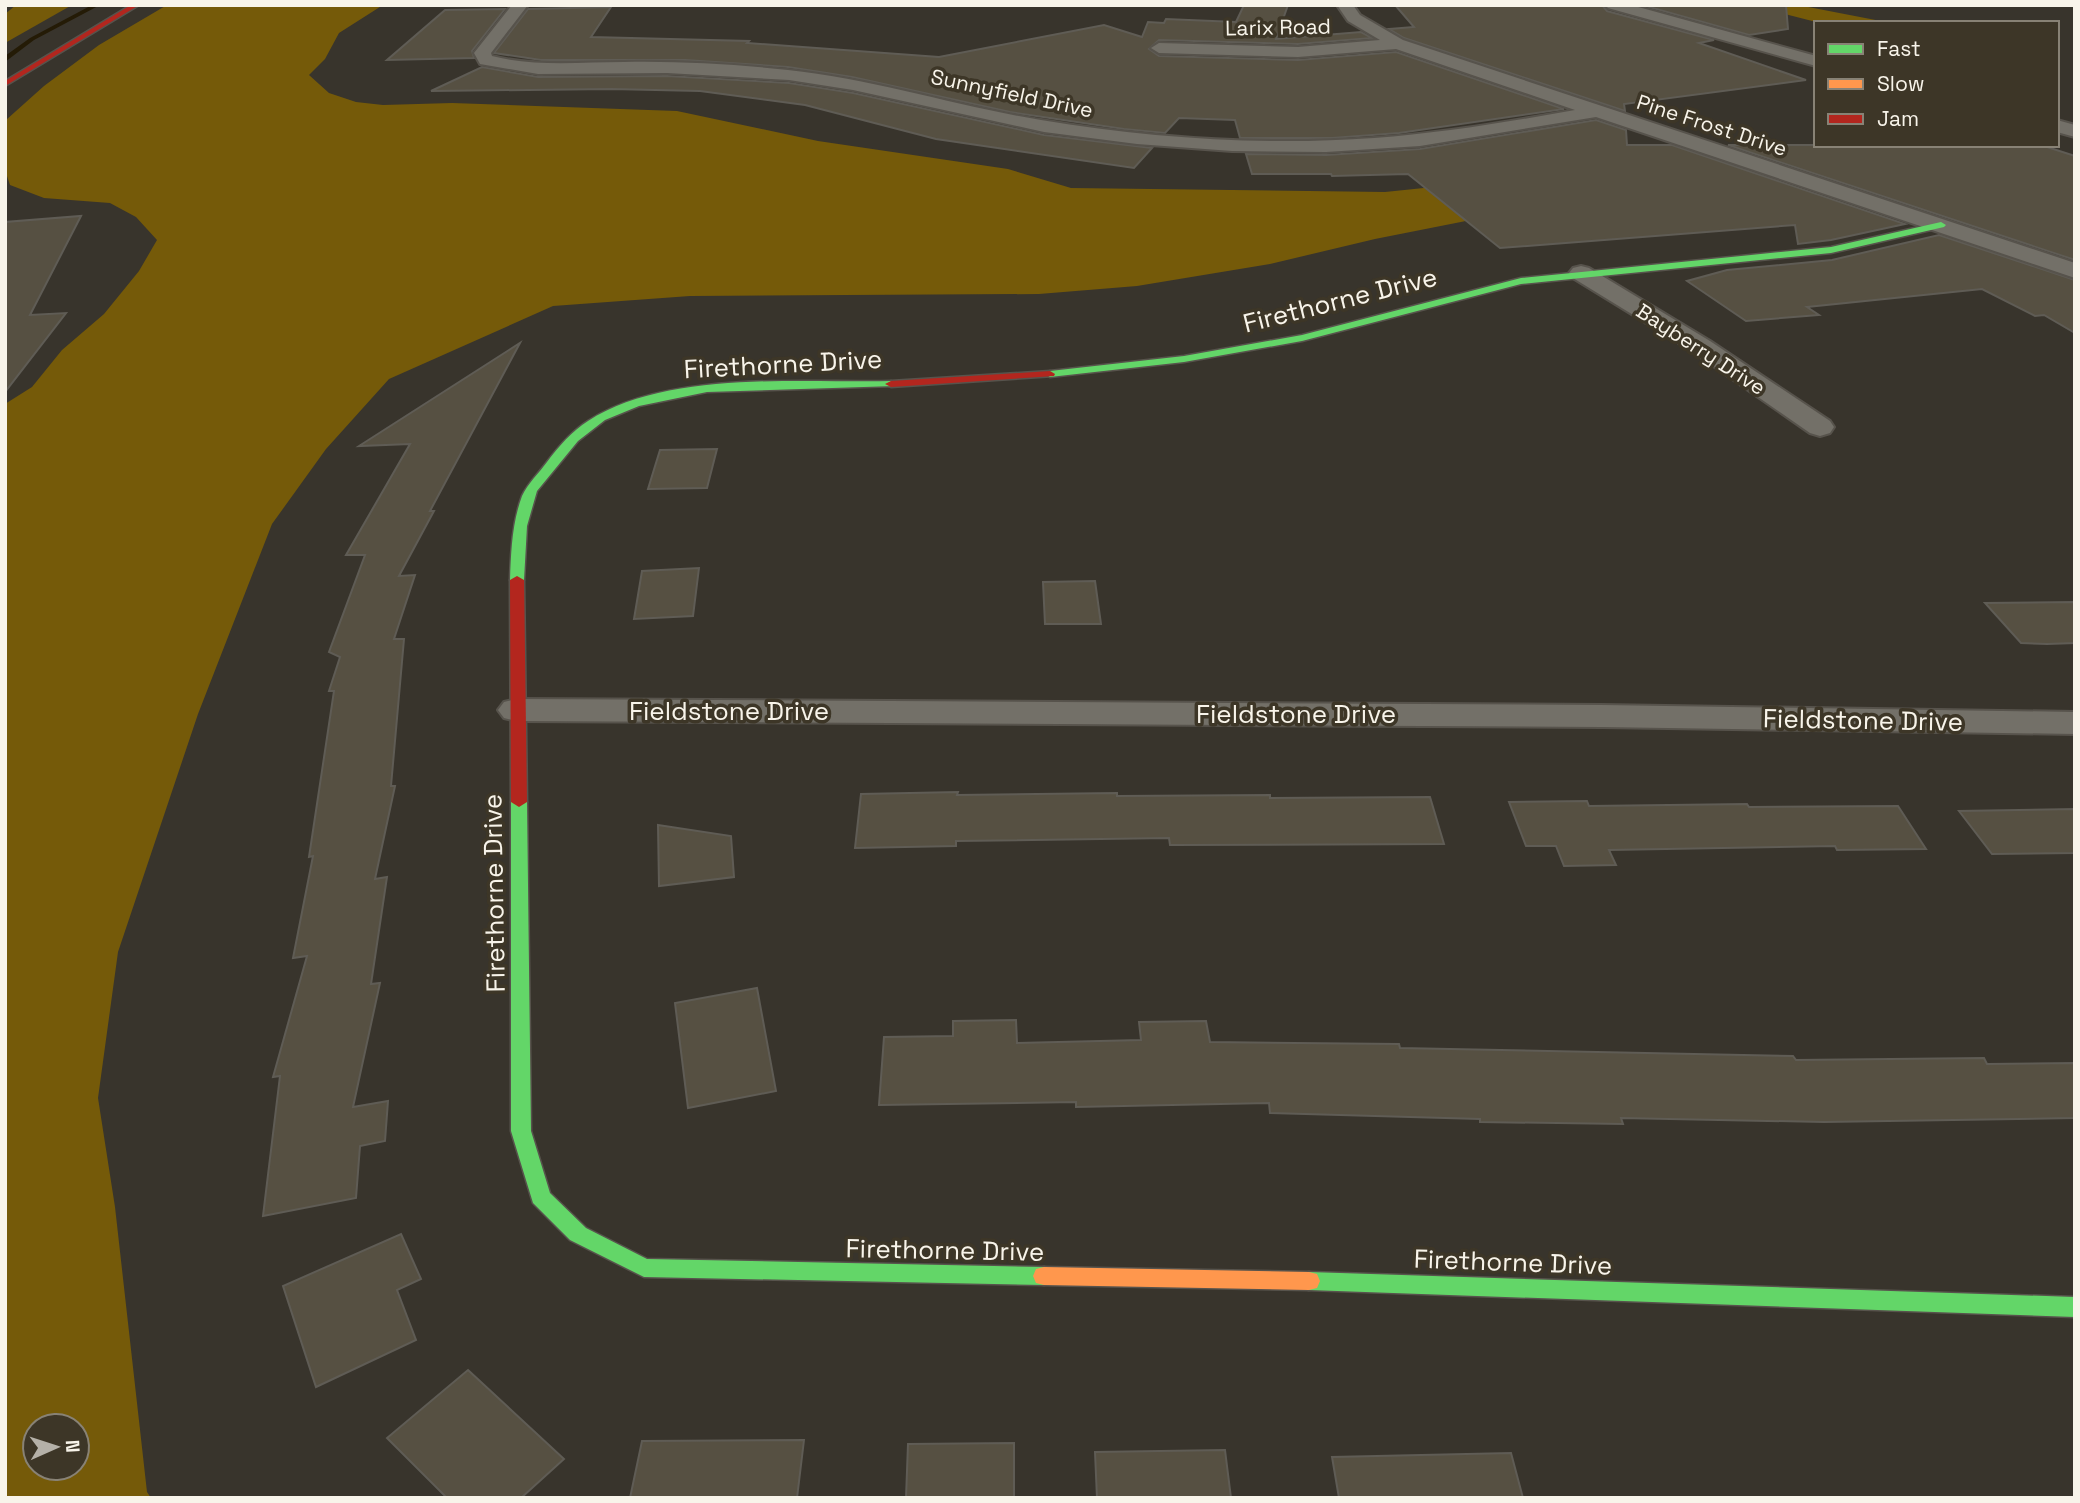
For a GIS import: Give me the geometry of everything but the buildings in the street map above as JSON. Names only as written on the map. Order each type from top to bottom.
[{"type":"street","points":[[5,84],[136,5]]},
{"type":"street","name":"Sunnyfield Drive","points":[[520,5],[482,53],[486,60],[503,66],[540,68],[712,68],[792,75],[872,87],[1039,125],[1125,138],[1198,144],[1336,146],[1432,139],[1598,111]]},
{"type":"street","name":"Pine Frost Drive","points":[[1345,5],[1354,18],[1397,44],[2075,271]]},
{"type":"street","points":[[1613,5],[1814,60]]},
{"type":"street","name":"Larix Road","points":[[1159,48],[1298,52],[1397,44]]},
{"type":"street","name":"Firethorne Drive","points":[[1941,225],[1831,250],[1581,273],[1508,284],[1302,338],[1184,359],[1083,372],[951,381],[837,386],[742,386],[677,393],[629,406],[598,419],[566,445],[528,494],[517,542],[521,1131],[541,1197],[578,1234],[645,1268],[1387,1282],[2075,1307]]},
{"type":"street","name":"Bayberry Drive","points":[[1581,273],[1701,346],[1820,427]]},
{"type":"street","name":"Fieldstone Drive","points":[[517,710],[1602,716],[2075,723]]},
{"type":"shaded area","points":[[16,5],[72,5],[5,43],[5,14]]},
{"type":"shaded area","points":[[167,5],[383,5],[339,33],[325,59],[309,75],[329,93],[356,102],[383,105],[452,103],[677,111],[818,141],[1008,169],[1071,188],[1385,192],[1443,186],[1476,219],[1270,264],[1137,286],[1039,294],[690,296],[553,306],[389,379],[326,449],[272,524],[198,714],[118,952],[98,1098],[115,1207],[147,1492],[151,1498],[5,1498],[5,404],[32,387],[62,350],[104,314],[139,271],[157,240],[136,217],[110,203],[44,198],[10,185],[5,170],[6,120],[44,86],[99,45]]},
{"type":"shaded area","points":[[1750,5],[1798,5],[1881,21],[1814,21]]},
{"type":"waterway","points":[[5,60],[32,39],[97,5]]},
{"type":"traffic: fast","points":[[1050,374],[1184,359],[1302,338],[1521,281],[1831,250],[1941,225]]},
{"type":"traffic: fast","points":[[517,580],[520,526],[531,491],[567,445],[601,418],[635,404],[707,389],[891,384]]},
{"type":"traffic: fast","points":[[519,802],[521,1131],[541,1197],[578,1234],[644,1268],[1044,1276]]},
{"type":"traffic: fast","points":[[1309,1281],[2075,1307]]},
{"type":"traffic: slow","points":[[1044,1276],[1309,1281]]},
{"type":"traffic: jam","points":[[5,84],[136,5]]},
{"type":"traffic: jam","points":[[891,384],[1050,374]]},
{"type":"traffic: jam","points":[[517,580],[519,802]]}]
